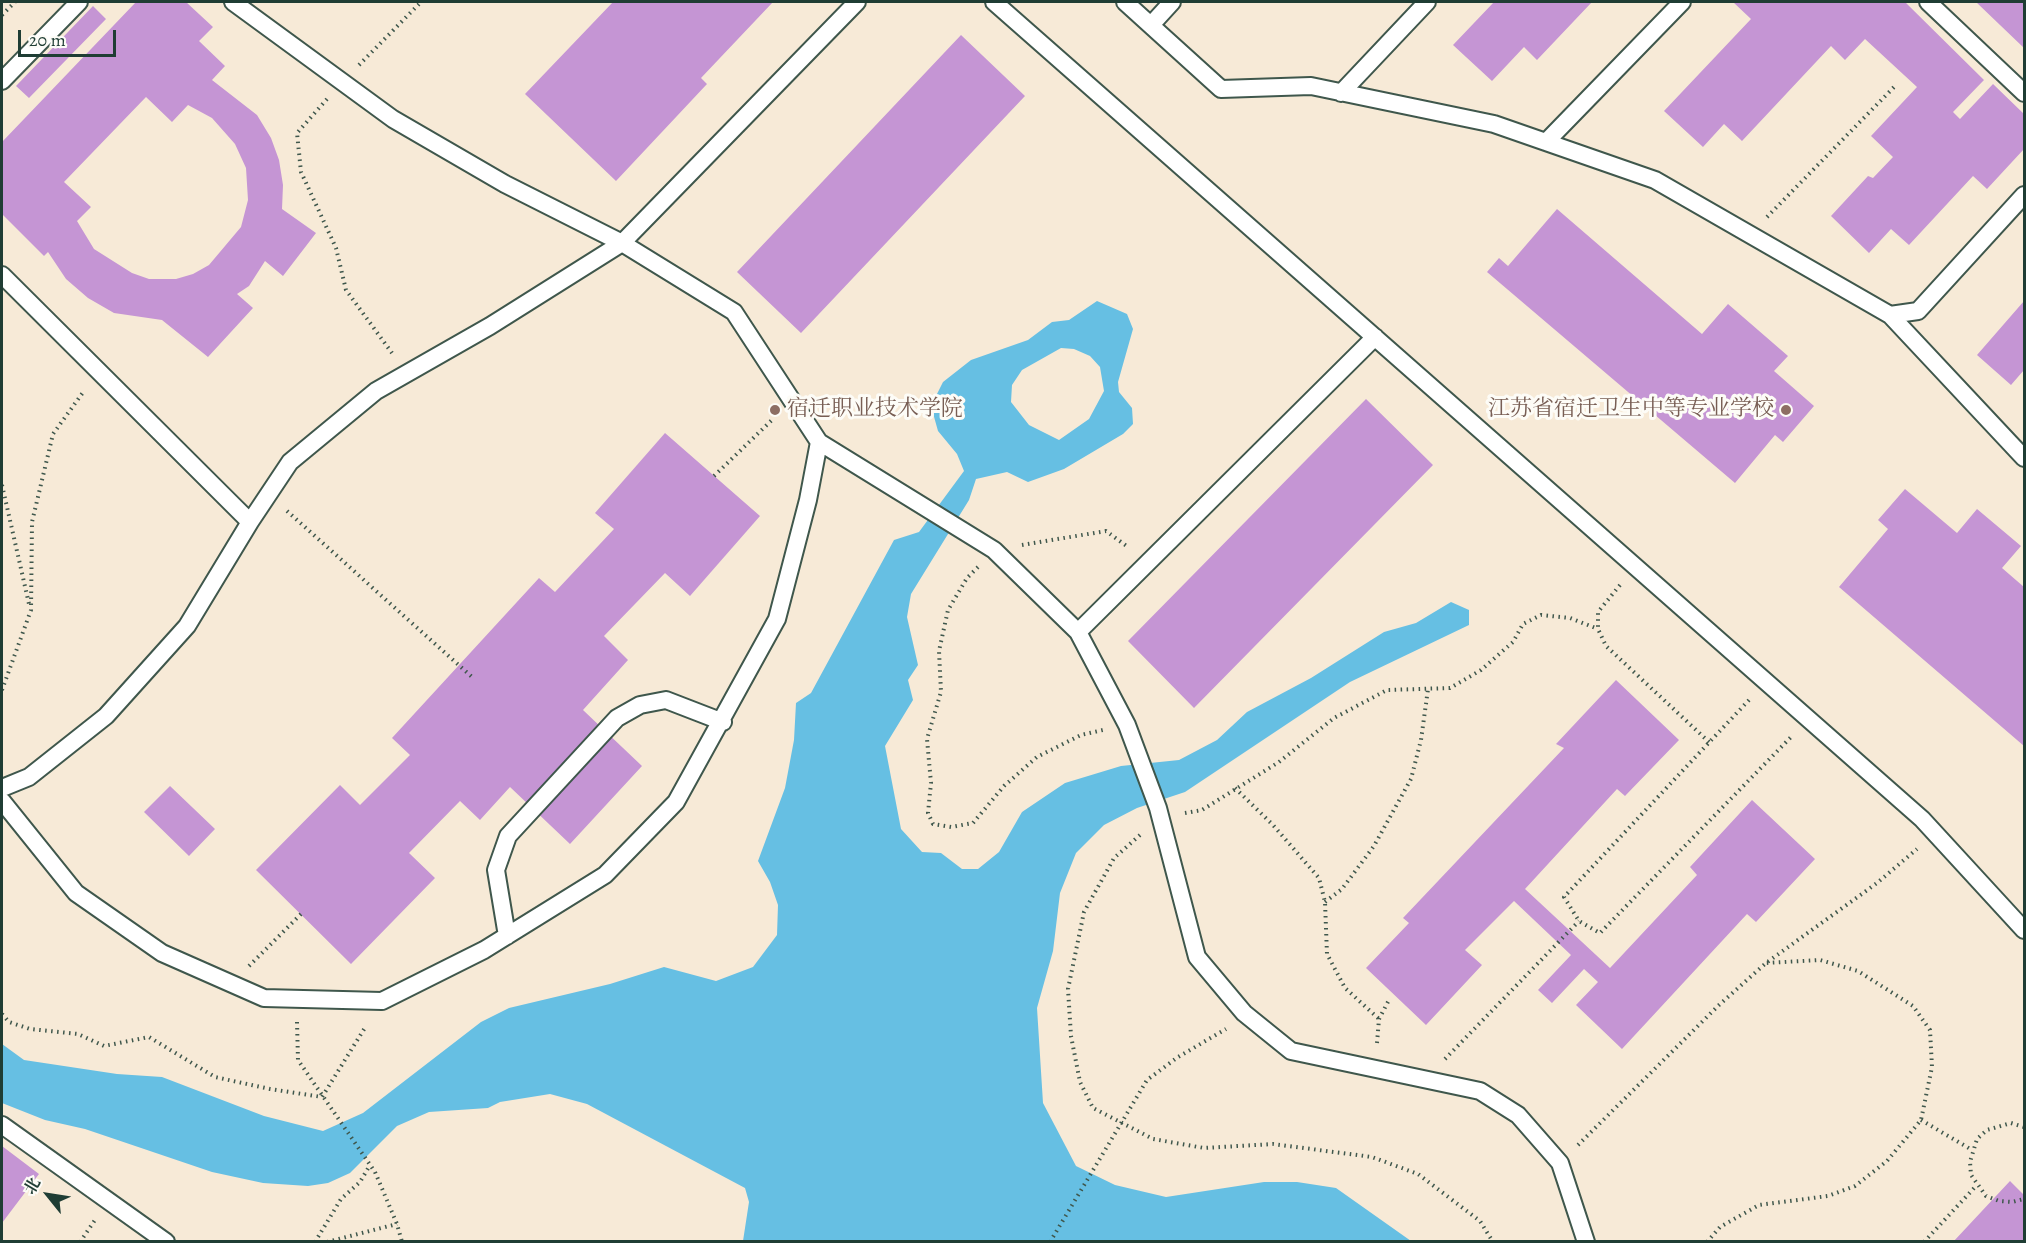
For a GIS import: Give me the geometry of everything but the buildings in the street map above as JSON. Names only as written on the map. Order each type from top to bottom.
[{"type":"lane","points":[[2,81],[79,2]]},
{"type":"lane","points":[[232,2],[393,119],[495,178],[622,243],[734,312],[819,442],[994,550],[1078,632],[1130,732],[1159,812],[1197,957],[1252,1020],[1291,1052],[1480,1090],[1518,1115],[1560,1163],[1586,1242]]},
{"type":"lane","points":[[2,788],[29,777],[106,716],[187,626],[250,522],[290,462],[376,391],[622,243],[856,2]]},
{"type":"lane","points":[[994,2],[1935,833],[2025,930]]},
{"type":"lane","points":[[1125,2],[1221,89],[1311,86],[1494,124],[1655,180],[1890,315],[2025,458]]},
{"type":"lane","points":[[1151,25],[1172,2]]},
{"type":"lane","points":[[1341,93],[1427,2]]},
{"type":"lane","points":[[1546,142],[1682,2]]},
{"type":"lane","points":[[1928,2],[2025,93]]},
{"type":"lane","points":[[1890,315],[1918,311],[2025,195]]},
{"type":"lane","points":[[2,275],[250,522]]},
{"type":"lane","points":[[1078,632],[1375,337]]},
{"type":"lane","points":[[2,801],[76,893],[162,953],[264,998],[382,1001],[484,950],[605,875],[676,802],[723,722],[777,619],[808,500],[819,442]]},
{"type":"lane","points":[[507,936],[496,870],[508,836],[617,718],[640,705],[666,700],[723,722]]},
{"type":"lane","points":[[2,1125],[166,1242]]},
{"type":"path","points":[[2,15],[15,2]]},
{"type":"path","points":[[407,373],[346,290],[336,248],[301,172],[297,133],[342,82],[421,2]]},
{"type":"path","points":[[1749,234],[1896,84]]},
{"type":"path","points":[[2,690],[31,610],[32,522],[52,434],[98,371]]},
{"type":"path","points":[[714,476],[792,400]]},
{"type":"path","points":[[2,485],[31,610]]},
{"type":"path","points":[[269,494],[472,677]]},
{"type":"path","points":[[1130,732],[1080,735],[1037,757],[1004,786],[973,823],[951,827],[933,824],[928,813],[931,783],[927,739],[941,692],[939,651],[948,610],[967,578],[994,550],[1106,531],[1147,563]]},
{"type":"path","points":[[1635,567],[1598,612],[1598,629],[1606,646],[1709,742]]},
{"type":"path","points":[[1493,1242],[1480,1221],[1418,1174],[1372,1157],[1273,1144],[1204,1148],[1153,1139],[1093,1107],[1080,1082],[1071,1036],[1068,989],[1084,912],[1114,858],[1159,812],[1202,810],[1279,762],[1334,718],[1387,690],[1450,688],[1481,670],[1513,642],[1523,624],[1541,615],[1570,618],[1598,629]]},
{"type":"path","points":[[1766,682],[1564,897],[1579,921],[1600,933],[1808,719]]},
{"type":"path","points":[[1325,902],[1342,889],[1374,846],[1411,778],[1421,740],[1428,689]]},
{"type":"path","points":[[1235,788],[1273,825],[1319,878],[1325,902],[1327,954],[1345,988],[1380,1019]]},
{"type":"path","points":[[1560,1163],[1719,1005],[1766,963],[1877,883],[1935,833]]},
{"type":"path","points":[[231,984],[302,913]]},
{"type":"path","points":[[1426,1079],[1579,921]]},
{"type":"path","points":[[1707,1242],[1720,1227],[1759,1205],[1828,1196],[1855,1186],[1887,1161],[1921,1120],[1932,1067],[1930,1030],[1913,1006],[1858,971],[1849,968],[1820,960],[1766,963]]},
{"type":"path","points":[[1375,1068],[1380,1019],[1389,998]]},
{"type":"path","points":[[298,999],[298,1059],[329,1108],[370,1165],[397,1224],[402,1242]]},
{"type":"path","points":[[322,1097],[382,1001]]},
{"type":"path","points":[[2,1014],[9,1022],[30,1029],[78,1034],[104,1046],[149,1037],[215,1077],[322,1097]]},
{"type":"path","points":[[1050,1242],[1147,1080],[1218,1032],[1252,1020]]},
{"type":"path","points":[[1921,1120],[1972,1150]]},
{"type":"path","points":[[2025,1127],[2011,1123],[1998,1125],[1977,1139],[1972,1150],[1971,1175],[1976,1186],[1986,1196],[1999,1201],[2012,1202],[2025,1199]]},
{"type":"path","points":[[315,1242],[341,1199],[360,1182],[370,1165]]},
{"type":"path","points":[[1924,1242],[1976,1186]]},
{"type":"path","points":[[327,1242],[397,1224]]},
{"type":"path","points":[[1487,1242],[1490,1236]]},
{"type":"water","points":[[1097,301],[1127,314],[1133,329],[1118,382],[1119,392],[1132,408],[1133,424],[1123,434],[1064,469],[1028,482],[1007,472],[976,479],[969,500],[911,594],[907,617],[918,665],[908,680],[913,700],[885,746],[901,829],[922,852],[941,853],[962,869],[978,869],[999,852],[1022,812],[1065,783],[1121,766],[1179,760],[1217,740],[1247,712],[1311,678],[1384,632],[1416,623],[1451,602],[1469,610],[1469,625],[1350,682],[1185,792],[1137,808],[1104,825],[1076,853],[1060,893],[1053,951],[1037,1008],[1043,1103],[1076,1166],[1115,1185],[1166,1197],[1264,1182],[1297,1182],[1336,1188],[1411,1241],[743,1241],[749,1202],[745,1188],[587,1104],[550,1094],[500,1102],[488,1108],[429,1112],[397,1126],[350,1173],[328,1183],[308,1186],[263,1183],[212,1172],[85,1129],[45,1120],[2,1103],[2,1044],[24,1060],[117,1074],[162,1077],[264,1116],[323,1131],[363,1113],[481,1022],[509,1008],[610,984],[664,967],[716,981],[753,967],[777,935],[778,905],[770,882],[758,861],[785,788],[794,740],[796,703],[811,693],[894,540],[919,532],[964,471],[957,454],[938,431],[931,406],[943,382],[971,360],[1028,340],[1052,322],[1069,320]],"holes":[[[1061,348],[1074,349],[1090,356],[1100,367],[1104,391],[1089,419],[1059,440],[1029,425],[1011,402],[1012,385],[1022,370]]]},
{"type":"place","name":"宿迁职业技术学院","points":[[775,410]]},
{"type":"place","name":"江苏省宿迁卫生中等专业学校","points":[[1786,410]]}]
